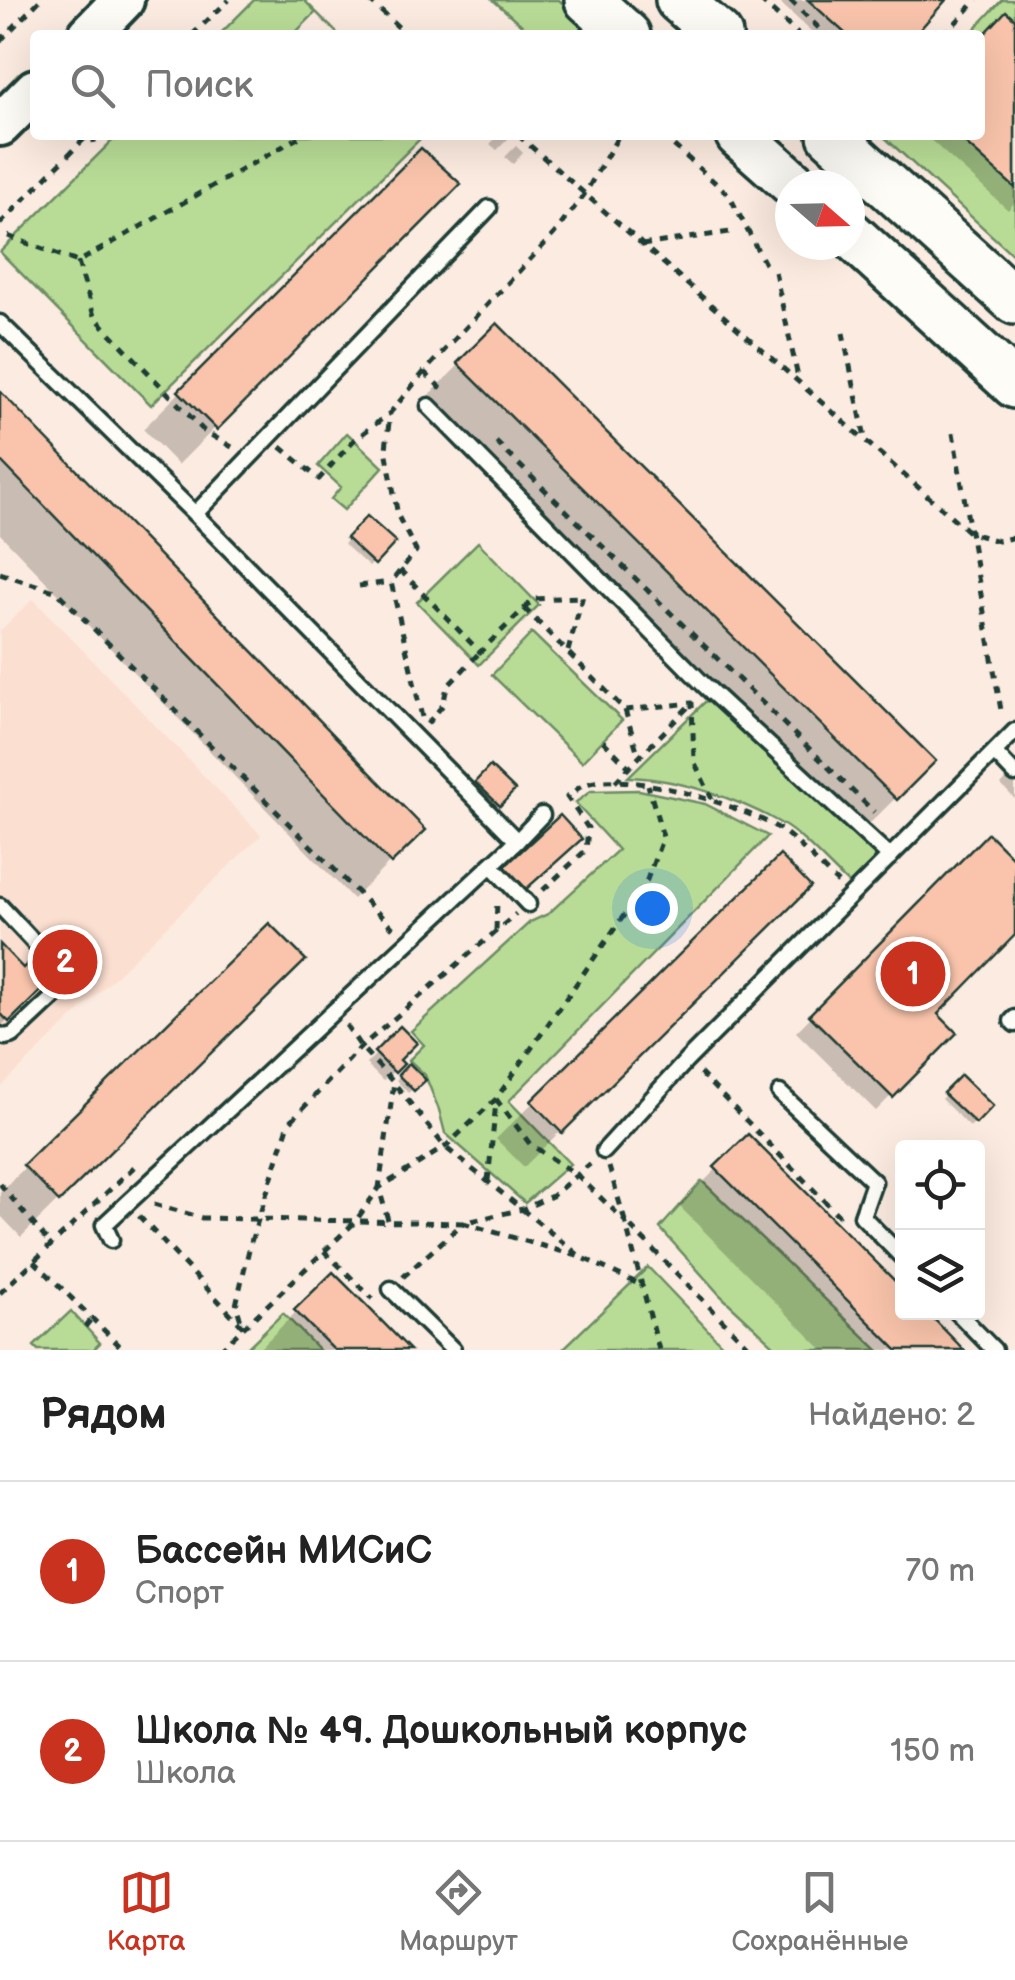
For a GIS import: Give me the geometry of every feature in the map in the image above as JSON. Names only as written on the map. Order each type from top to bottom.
[{"type":"main road","points":[[94,30],[123,0]]},
{"type":"main road","points":[[588,0],[621,30]]},
{"type":"main road","points":[[679,0],[712,30]]},
{"type":"main road","points":[[0,125],[30,95]]},
{"type":"main road","points":[[745,140],[778,170]]},
{"type":"main road","points":[[837,140],[1015,302]]},
{"type":"main road","points":[[865,248],[1015,385]]},
{"type":"lane","points":[[195,514],[489,208]]},
{"type":"lane","points":[[0,322],[517,841]]},
{"type":"lane","points":[[429,406],[703,684],[890,857]]},
{"type":"lane","points":[[604,1151],[686,1061],[1011,736]]},
{"type":"lane","points":[[995,753],[1015,774]]},
{"type":"lane","points":[[111,1240],[104,1225],[542,815]]},
{"type":"lane","points":[[491,865],[528,904]]},
{"type":"lane","points":[[0,906],[58,968],[64,981],[62,990],[13,1035],[0,1035]]},
{"type":"lane","points":[[780,1094],[874,1182],[862,1216],[895,1250]]},
{"type":"lane","points":[[390,1288],[452,1350]]},
{"type":"lane","points":[[965,1320],[994,1350]]},
{"type":"path","points":[[0,41],[40,0]]},
{"type":"path","points":[[197,30],[228,0]]},
{"type":"path","points":[[369,0],[402,30]]},
{"type":"path","points":[[760,0],[793,30]]},
{"type":"path","points":[[790,0],[821,30]]},
{"type":"path","points":[[949,30],[977,0]]},
{"type":"path","points":[[497,30],[502,25]]},
{"type":"path","points":[[0,224],[86,140]]},
{"type":"path","points":[[93,140],[96,148]]},
{"type":"path","points":[[8,236],[78,262],[294,140]]},
{"type":"path","points":[[524,140],[970,533],[998,541],[1015,537]]},
{"type":"path","points":[[268,436],[320,479],[354,440],[390,413],[554,234],[584,194],[615,140]]},
{"type":"path","points":[[668,140],[729,195],[766,264]]},
{"type":"path","points":[[642,246],[730,232]]},
{"type":"path","points":[[78,262],[94,316],[204,432],[238,450]]},
{"type":"path","points":[[775,272],[800,384]]},
{"type":"path","points":[[843,333],[866,442]]},
{"type":"path","points":[[424,372],[452,399]]},
{"type":"path","points":[[359,586],[390,582],[416,551],[398,516],[386,449],[390,413]]},
{"type":"path","points":[[953,433],[1011,736]]},
{"type":"path","points":[[493,439],[905,842]]},
{"type":"path","points":[[400,570],[480,652]]},
{"type":"path","points":[[0,573],[56,592],[393,928],[381,939]]},
{"type":"path","points":[[390,582],[424,726],[443,706],[447,687],[534,599],[581,597],[568,650]]},
{"type":"path","points":[[524,608],[626,710],[639,757]]},
{"type":"path","points":[[615,782],[692,703],[703,684]]},
{"type":"path","points":[[626,710],[692,703]]},
{"type":"path","points":[[692,703],[694,761],[712,799]]},
{"type":"path","points":[[603,741],[629,767]]},
{"type":"path","points":[[244,1327],[236,1305],[256,1218],[289,1123],[361,1047],[586,850],[588,828],[567,797],[585,784],[648,785],[712,799],[781,830],[851,896]]},
{"type":"path","points":[[220,1350],[355,1222],[379,1188],[445,1147],[496,1100],[644,885],[662,837],[648,785]]},
{"type":"path","points":[[361,1047],[445,1147],[581,1257]]},
{"type":"path","points":[[388,1220],[379,1188],[394,1083]]},
{"type":"path","points":[[712,1085],[847,1224]]},
{"type":"path","points":[[496,1100],[530,1144],[576,1175],[752,1350]]},
{"type":"path","points":[[488,1182],[496,1100]]},
{"type":"path","points":[[390,1288],[463,1223],[522,1209],[552,1196],[604,1151],[658,1350]]},
{"type":"path","points":[[0,1293],[146,1156]]},
{"type":"path","points":[[0,1184],[50,1245]]},
{"type":"path","points":[[132,1201],[202,1218],[463,1223],[581,1257],[642,1286]]},
{"type":"path","points":[[132,1201],[244,1327]]},
{"type":"path","points":[[34,1261],[124,1350]]},
{"type":"path","points":[[85,1327],[92,1318]]},
{"type":"shaded area","points":[[33,599],[261,835],[0,1088],[0,631]]},
{"type":"green space","points":[[254,0],[304,0],[316,12],[298,30],[224,30]]},
{"type":"green space","points":[[493,0],[559,0],[593,30],[527,30]]},
{"type":"green space","points":[[1002,0],[1015,0],[1015,257],[887,140],[985,140],[985,30],[974,30]]},
{"type":"green space","points":[[113,140],[419,140],[151,405],[0,252]]},
{"type":"green space","points":[[347,433],[383,467],[344,510],[331,499],[341,487],[318,466]]},
{"type":"green space","points":[[478,542],[539,605],[479,665],[417,602]]},
{"type":"green space","points":[[532,633],[622,720],[582,762],[492,675]]},
{"type":"green space","points":[[708,699],[879,856],[851,886],[799,836],[765,815],[687,786],[628,777]]},
{"type":"green space","points":[[639,790],[705,804],[768,836],[509,1101],[570,1164],[525,1203],[445,1133],[425,1075],[409,1060],[424,1045],[411,1031],[530,922],[548,914],[618,850],[575,803],[591,791]]},
{"type":"green space","points":[[702,1181],[878,1350],[779,1350],[720,1295],[660,1228]]},
{"type":"green space","points":[[648,1267],[727,1350],[564,1348]]},
{"type":"green space","points":[[71,1311],[100,1343],[93,1350],[38,1350],[34,1346]]},
{"type":"green space","points":[[283,1313],[319,1350],[245,1350]]},
{"type":"building","points":[[808,0],[946,0],[919,30],[841,30]]},
{"type":"building","points":[[1006,11],[1015,19],[1015,188],[962,140],[985,140],[985,34]]},
{"type":"building","points":[[421,148],[461,184],[217,430],[178,391]]},
{"type":"building","points":[[497,323],[936,761],[897,800],[457,363]]},
{"type":"building","points":[[0,391],[426,830],[391,864],[0,460]]},
{"type":"building","points":[[367,516],[396,542],[375,565],[346,538]]},
{"type":"building","points":[[490,766],[515,790],[500,806],[475,782]]},
{"type":"building","points":[[560,815],[582,839],[525,890],[504,867]]},
{"type":"building","points":[[988,833],[1015,860],[1015,935],[938,1014],[957,1033],[893,1098],[809,1015]]},
{"type":"building","points":[[780,855],[811,887],[562,1133],[531,1101]]},
{"type":"building","points":[[269,923],[306,960],[59,1202],[23,1165]]},
{"type":"building","points":[[0,944],[23,968],[37,955],[57,975],[9,1022],[0,1013]]},
{"type":"building","points":[[400,1026],[417,1043],[400,1060],[404,1064],[395,1073],[374,1052]]},
{"type":"building","points":[[409,1063],[426,1080],[414,1091],[398,1075]]},
{"type":"building","points":[[961,1075],[993,1106],[976,1124],[943,1093]]},
{"type":"building","points":[[748,1134],[895,1281],[895,1320],[935,1320],[964,1350],[897,1350],[714,1167]]},
{"type":"building","points":[[333,1272],[410,1350],[334,1350],[294,1310]]},
{"type":"place","name":"Школа № 49. Дошкольный корпус","points":[[65,962]]},
{"type":"place","name":"Бассейн МИСиС","points":[[913,974]]}]
